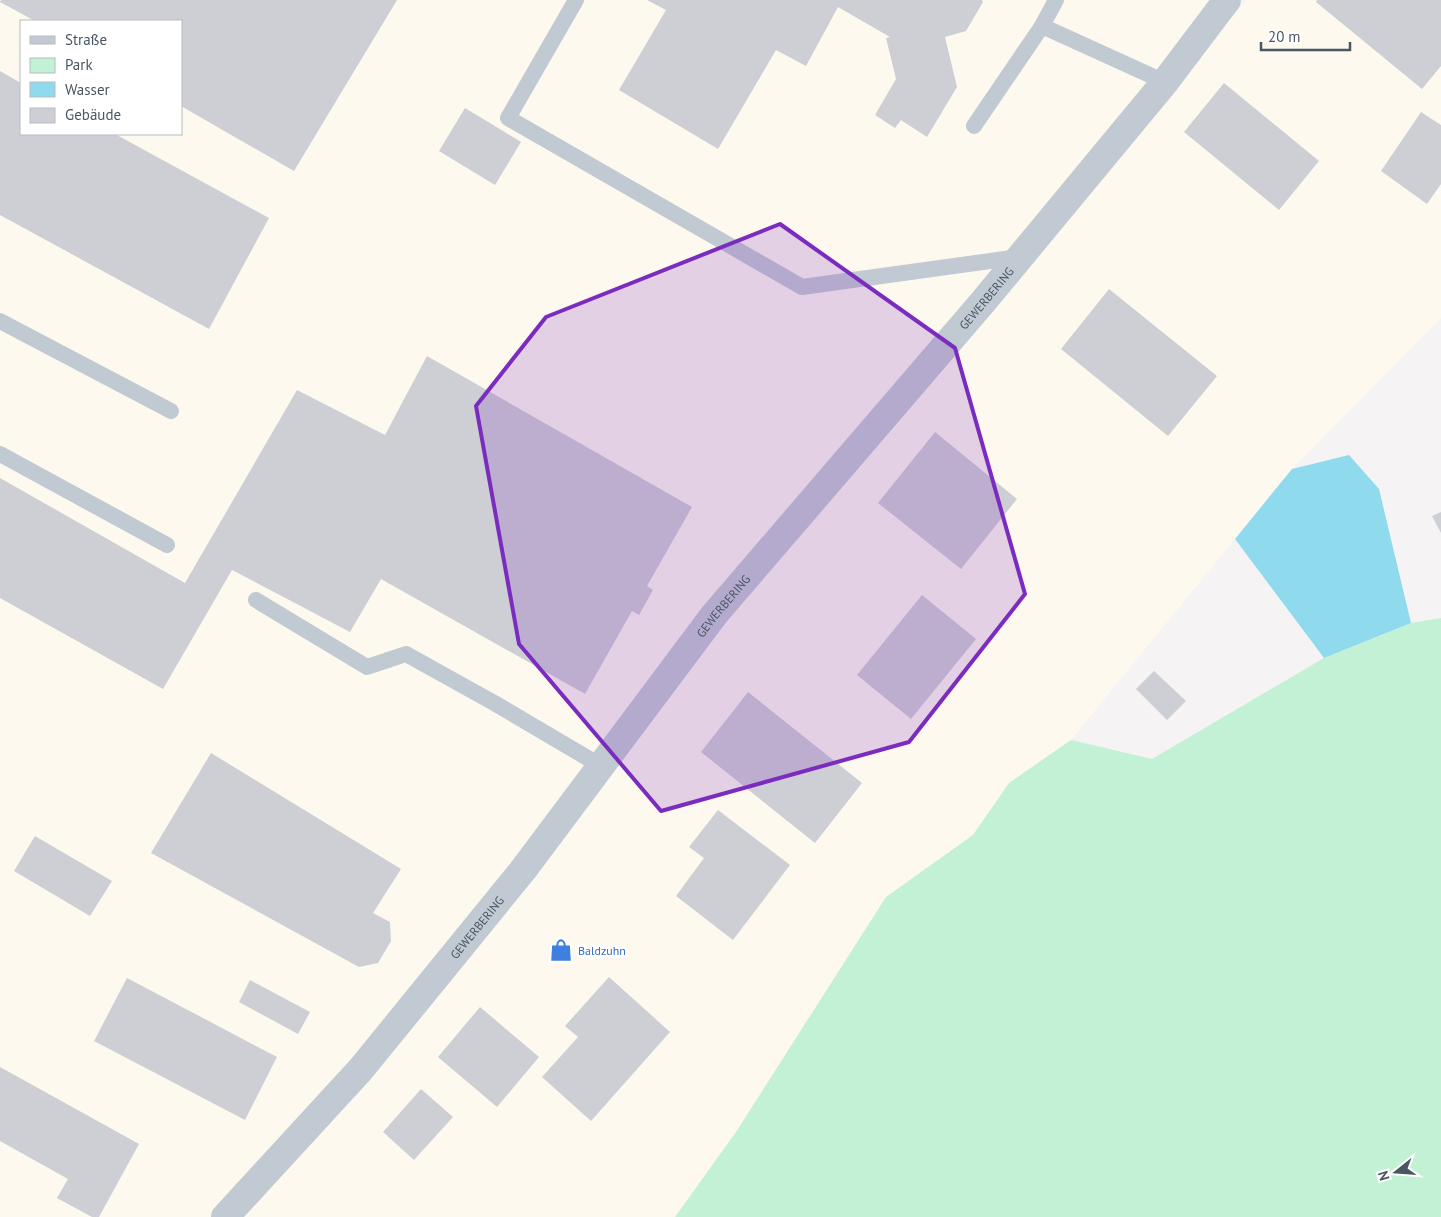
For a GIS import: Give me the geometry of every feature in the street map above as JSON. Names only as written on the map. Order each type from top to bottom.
[{"type":"street","name":"GEWERBERING","points":[[224,1217],[361,1069],[523,870],[714,615],[982,303],[1165,82],[1227,0]]},
{"type":"lane","points":[[576,0],[508,118],[802,287],[1019,257]]},
{"type":"lane","points":[[974,126],[1042,26],[1056,0]]},
{"type":"lane","points":[[1042,26],[1165,82]]},
{"type":"lane","points":[[0,321],[172,411]]},
{"type":"lane","points":[[0,454],[167,545]]},
{"type":"lane","points":[[256,600],[367,667],[406,654],[601,766]]},
{"type":"highlighted area","points":[[780,224],[955,348],[1025,594],[909,742],[661,811],[519,644],[476,406],[546,317]]},
{"type":"shaded area","points":[[0,0],[1213,0],[1232,18],[1246,0],[1441,0],[1441,318],[1292,469],[1071,740],[1009,783],[973,835],[886,897],[736,1132],[675,1217],[0,1217]]},
{"type":"green space","points":[[1441,618],[1441,1217],[675,1217],[736,1132],[886,897],[973,835],[1009,783],[1071,740],[1152,759],[1324,658],[1411,623]]},
{"type":"water","points":[[1349,455],[1379,489],[1411,623],[1324,658],[1235,539],[1292,469]]},
{"type":"building","points":[[1,0],[397,0],[294,171],[182,107],[182,20],[33,20],[0,2]]},
{"type":"building","points":[[647,0],[982,0],[983,2],[966,31],[945,37],[957,87],[927,137],[901,120],[895,128],[875,115],[896,79],[886,38],[890,37],[838,7],[806,66],[776,50],[718,149],[619,90],[666,10]]},
{"type":"building","points":[[1317,0],[1441,0],[1441,66],[1422,89],[1316,2]]},
{"type":"building","points":[[0,71],[20,82],[20,135],[117,135],[269,218],[209,329],[0,215]]},
{"type":"building","points":[[1224,83],[1319,161],[1279,210],[1184,132]]},
{"type":"building","points":[[465,108],[521,142],[495,185],[439,151]]},
{"type":"building","points":[[1421,112],[1441,125],[1441,184],[1427,204],[1381,171]]},
{"type":"building","points":[[1109,289],[1217,376],[1168,436],[1061,349]]},
{"type":"building","points":[[427,356],[692,507],[647,586],[653,590],[639,615],[632,611],[585,694],[381,579],[350,632],[232,570],[163,689],[0,598],[0,478],[185,583],[297,390],[385,435]]},
{"type":"building","points":[[935,432],[1017,499],[961,569],[878,503]]},
{"type":"building","points":[[1441,512],[1441,533],[1432,516]]},
{"type":"building","points":[[922,595],[976,639],[911,719],[857,675]]},
{"type":"building","points":[[1154,671],[1186,701],[1167,720],[1136,689]]},
{"type":"building","points":[[748,692],[862,783],[815,843],[701,752]]},
{"type":"building","points":[[211,753],[401,869],[373,913],[390,922],[391,941],[378,963],[359,967],[151,853]]},
{"type":"building","points":[[718,810],[790,865],[733,940],[676,896],[704,858],[689,847]]},
{"type":"building","points":[[35,836],[112,881],[90,916],[14,871]]},
{"type":"building","points":[[609,977],[670,1032],[591,1121],[542,1077],[578,1037],[565,1026]]},
{"type":"building","points":[[127,978],[277,1057],[245,1120],[94,1041]]},
{"type":"building","points":[[250,980],[310,1012],[298,1034],[239,1002]]},
{"type":"building","points":[[480,1007],[539,1057],[497,1107],[438,1057]]},
{"type":"building","points":[[0,1067],[139,1144],[99,1217],[92,1217],[57,1198],[68,1179],[0,1141]]},
{"type":"building","points":[[421,1089],[453,1117],[414,1160],[383,1132]]},
{"type":"place","name":"Baldzuhn","points":[[561,950]]}]
